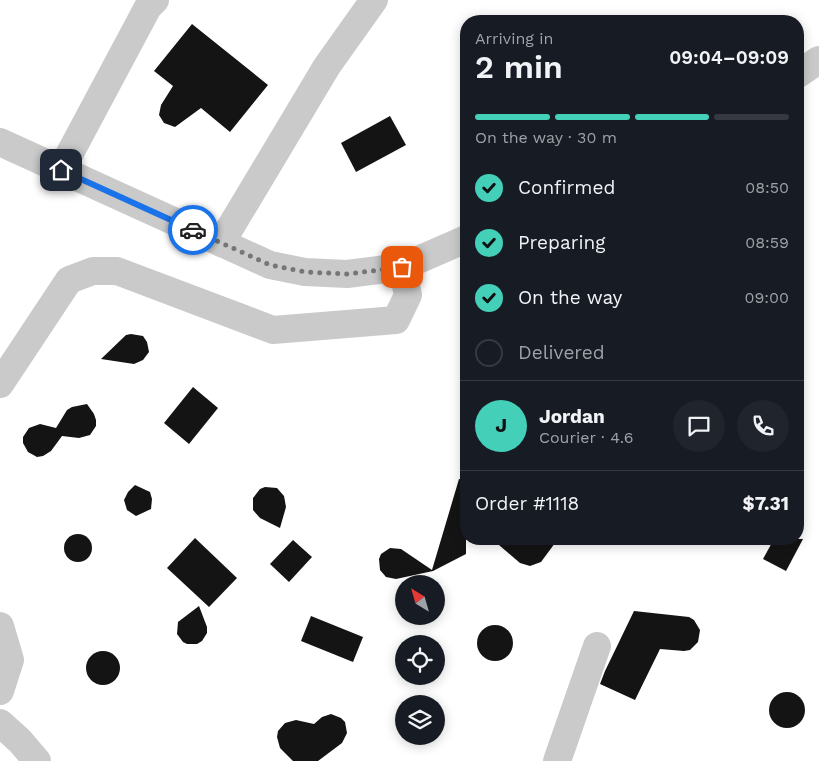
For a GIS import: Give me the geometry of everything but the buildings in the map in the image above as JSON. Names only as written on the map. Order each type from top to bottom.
[{"type":"street","points":[[61,170],[148,7],[155,0]]},
{"type":"street","points":[[221,243],[326,66],[374,0]]},
{"type":"street","points":[[804,70],[819,60]]},
{"type":"street","points":[[0,142],[270,265],[306,272],[347,274],[402,267],[460,242]]},
{"type":"street","points":[[0,384],[69,280],[93,271],[117,271],[274,330],[396,320],[408,295],[402,267]]},
{"type":"street","points":[[0,626],[10,660],[0,691]]},
{"type":"street","points":[[557,761],[597,646]]},
{"type":"street","points":[[0,723],[20,741],[37,761]]},
{"type":"way so far","points":[[193,230],[270,265],[306,272],[347,274],[402,267]]},
{"type":"route","points":[[61,170],[193,230]]}]
